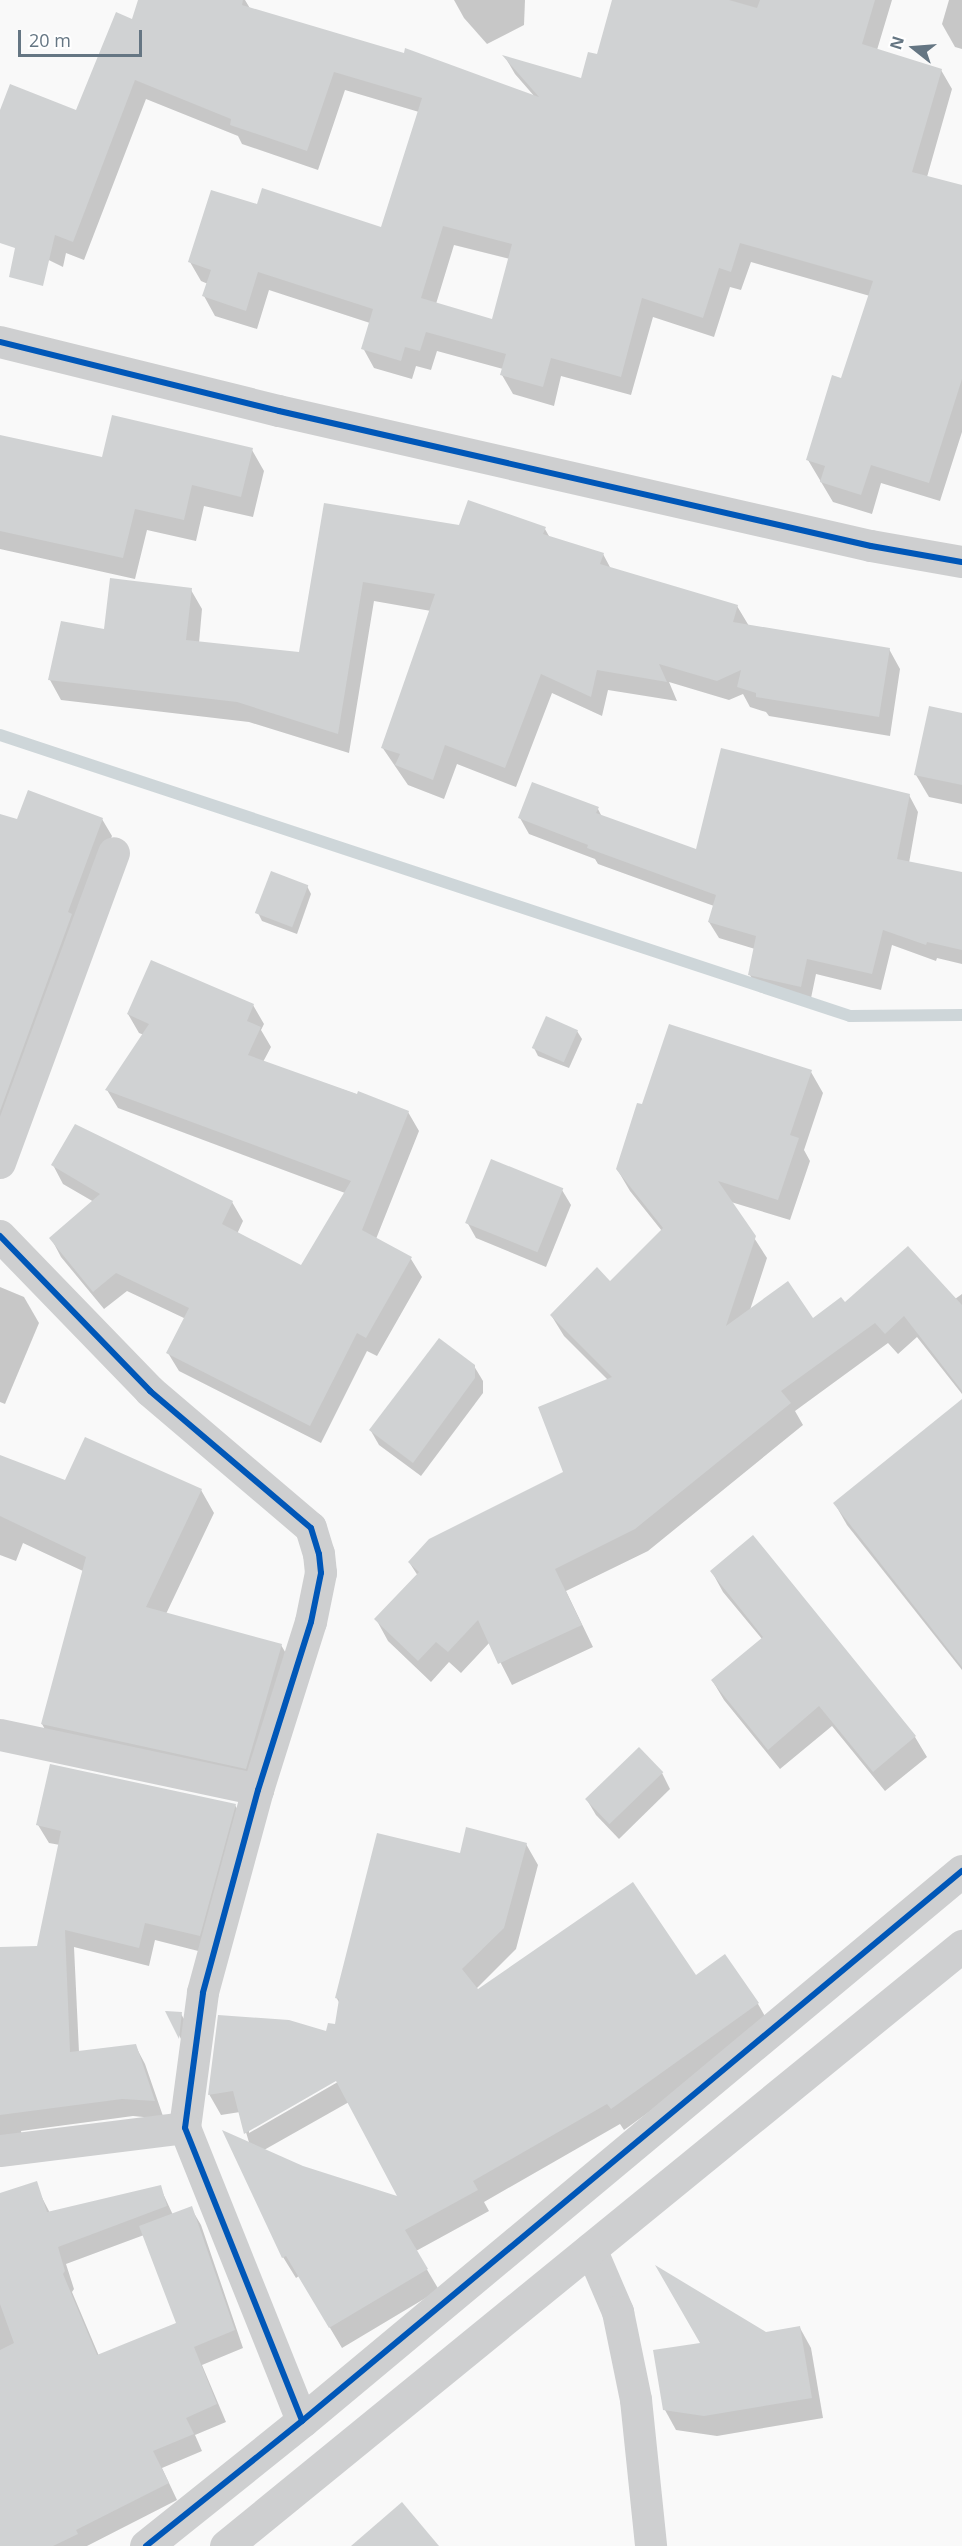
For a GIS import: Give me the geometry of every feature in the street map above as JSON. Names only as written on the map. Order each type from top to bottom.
[{"type":"street","points":[[0,342],[279,411],[859,544],[962,562]]},
{"type":"street","points":[[0,1163],[114,853]]},
{"type":"street","points":[[0,1236],[150,1391],[311,1528],[319,1554],[321,1573],[311,1622],[258,1790],[203,1993],[185,2128],[302,2421]]},
{"type":"street","points":[[0,1735],[258,1790]]},
{"type":"street","points":[[146,2546],[302,2421],[962,1871]]},
{"type":"street","points":[[226,2546],[962,1946]]},
{"type":"street","points":[[0,2151],[185,2128]]},
{"type":"street","points":[[591,2249],[618,2312],[636,2400],[651,2546]]},
{"type":"building","points":[[138,0],[243,0],[242,5],[404,53],[405,48],[539,97],[502,55],[581,78],[588,52],[597,54],[612,0],[729,0],[757,8],[760,0],[875,0],[862,44],[942,69],[912,172],[962,185],[962,379],[929,483],[871,465],[861,495],[820,482],[825,466],[806,460],[832,375],[841,378],[873,281],[740,243],[731,272],[719,268],[703,318],[642,298],[621,377],[551,358],[543,387],[500,375],[506,354],[426,332],[420,351],[405,347],[401,361],[361,349],[373,309],[258,272],[246,311],[202,296],[211,270],[188,262],[211,190],[257,204],[262,188],[381,227],[422,98],[334,72],[307,151],[230,125],[231,119],[135,80],[73,242],[55,235],[43,286],[9,277],[15,248],[0,243],[0,110],[10,84],[76,110],[116,12],[132,19]],"holes":[[[443,226],[512,244],[492,319],[421,298]]]},
{"type":"building","points":[[112,415],[253,448],[241,497],[192,485],[184,520],[135,509],[123,558],[0,531],[0,435],[102,457]]},
{"type":"building","points":[[468,500],[546,527],[543,534],[604,553],[600,564],[738,605],[733,622],[890,648],[879,717],[756,697],[756,693],[737,687],[741,670],[717,681],[659,664],[667,682],[597,670],[591,697],[541,674],[505,768],[445,745],[433,780],[395,765],[400,754],[381,748],[435,594],[363,582],[338,734],[237,702],[48,680],[61,621],[104,629],[110,578],[192,588],[186,640],[299,652],[324,503],[459,525]]},
{"type":"building","points":[[929,706],[962,713],[962,785],[914,775]]},
{"type":"building","points":[[721,748],[910,794],[897,859],[962,872],[962,950],[927,942],[926,945],[883,930],[872,974],[807,959],[801,987],[748,975],[756,936],[708,922],[716,895],[587,848],[588,845],[518,818],[532,782],[599,807],[596,813],[696,849]]},
{"type":"building","points":[[28,790],[103,818],[68,912],[72,914],[0,1111],[0,814],[17,819]]},
{"type":"building","points":[[271,871],[308,885],[292,927],[255,913]]},
{"type":"building","points":[[151,960],[254,1004],[247,1021],[261,1027],[248,1055],[357,1094],[358,1091],[409,1111],[362,1230],[412,1257],[366,1338],[357,1333],[310,1426],[166,1353],[189,1308],[116,1273],[93,1292],[49,1238],[100,1194],[51,1165],[75,1124],[233,1201],[222,1224],[301,1265],[351,1181],[105,1090],[149,1024],[127,1014]]},
{"type":"building","points":[[546,1016],[578,1030],[564,1062],[532,1048]]},
{"type":"building","points":[[669,1024],[812,1070],[790,1135],[799,1138],[778,1200],[718,1181],[756,1236],[726,1326],[788,1281],[813,1318],[841,1297],[845,1302],[908,1246],[962,1305],[962,1391],[904,1316],[885,1334],[875,1323],[781,1391],[791,1403],[635,1529],[555,1569],[582,1625],[498,1664],[478,1620],[448,1652],[436,1642],[418,1661],[374,1619],[419,1572],[408,1562],[429,1539],[563,1472],[538,1407],[612,1377],[550,1315],[597,1267],[610,1281],[663,1228],[616,1169],[637,1103],[642,1104]]},
{"type":"building","points":[[491,1159],[563,1188],[537,1252],[465,1223]]},
{"type":"building","points":[[439,1338],[475,1365],[475,1378],[413,1463],[369,1430]]},
{"type":"building","points":[[962,1399],[962,1667],[833,1503]]},
{"type":"building","points":[[85,1437],[202,1489],[146,1607],[282,1644],[246,1769],[41,1724],[86,1557],[0,1516],[0,1455],[65,1480]]},
{"type":"building","points":[[753,1535],[916,1736],[873,1772],[819,1706],[768,1750],[711,1680],[763,1637],[710,1571]]},
{"type":"building","points":[[639,1747],[663,1772],[609,1824],[585,1799]]},
{"type":"building","points":[[50,1764],[236,1804],[200,1936],[145,1923],[139,1948],[65,1930],[70,2052],[136,2044],[155,2101],[122,2099],[0,2115],[0,1947],[37,1946],[61,1831],[36,1825]]},
{"type":"building","points":[[466,1827],[527,1843],[504,1928],[462,1969],[478,1989],[633,1882],[696,1975],[725,1954],[759,2003],[611,2109],[607,2104],[473,2181],[478,2190],[405,2230],[428,2269],[329,2328],[286,2256],[282,2258],[222,2130],[303,2166],[397,2196],[336,2081],[244,2134],[233,2091],[208,2095],[218,2015],[289,2020],[326,2031],[328,2023],[335,2024],[339,1999],[335,1998],[377,1833],[460,1853]]},
{"type":"building","points":[[165,2011],[182,2012],[179,2039]]},
{"type":"building","points":[[37,2181],[47,2212],[161,2185],[167,2206],[58,2247],[65,2271],[63,2274],[97,2355],[176,2323],[139,2226],[192,2206],[235,2330],[194,2347],[217,2404],[186,2418],[194,2434],[153,2451],[169,2483],[76,2530],[78,2534],[53,2546],[0,2546],[0,2350],[14,2343],[0,2304],[0,2193]]},
{"type":"building","points":[[655,2265],[766,2332],[800,2326],[812,2398],[704,2416],[663,2410],[653,2350],[700,2343]]},
{"type":"building","points":[[402,2502],[439,2546],[351,2546]]},
{"type":"waterway","points":[[0,735],[850,1016],[962,1015]]},
{"type":"cycle path","points":[[0,342],[279,411],[871,546],[962,562]]},
{"type":"cycle path","points":[[0,1236],[150,1391],[311,1528],[319,1554],[321,1573],[311,1622],[258,1790],[203,1993],[185,2128],[302,2421]]},
{"type":"cycle path","points":[[146,2546],[302,2421],[962,1871]]}]
